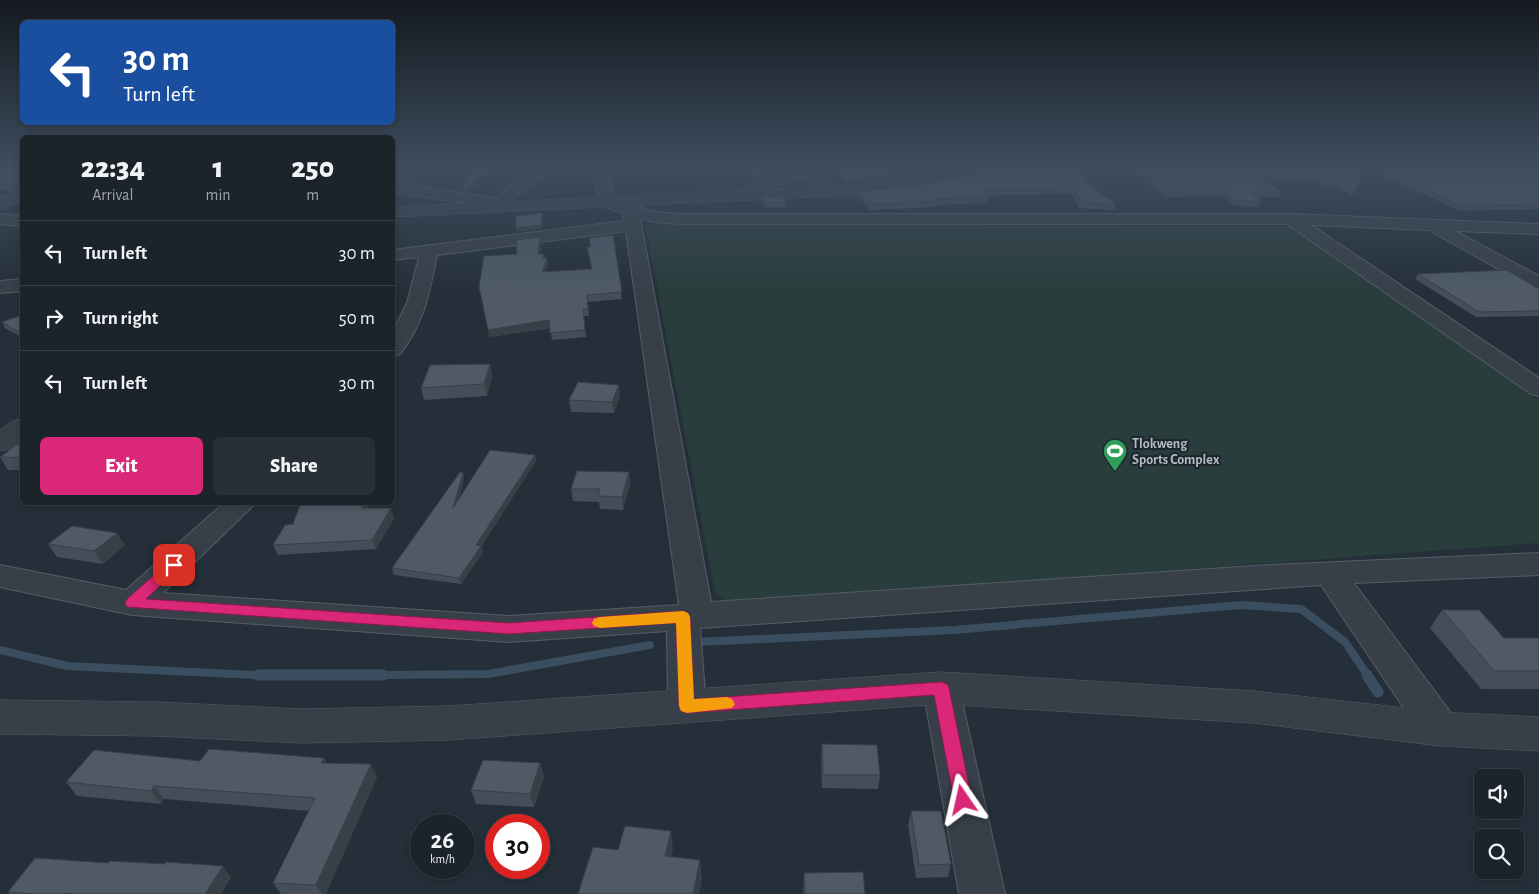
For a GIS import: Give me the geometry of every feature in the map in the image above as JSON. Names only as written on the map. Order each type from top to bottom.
[{"type":"street","points":[[395,212],[441,209]]},
{"type":"street","points":[[617,209],[632,218]]},
{"type":"street","points":[[395,255],[429,251],[632,218],[653,217],[683,220],[1291,219],[1539,229]]},
{"type":"street","points":[[632,218],[690,616],[687,706]]},
{"type":"street","points":[[0,219],[20,220]]},
{"type":"street","points":[[1291,219],[1539,389]]},
{"type":"street","points":[[1432,224],[1539,284]]},
{"type":"street","points":[[395,346],[402,340],[414,315],[429,251]]},
{"type":"street","points":[[0,287],[20,285]]},
{"type":"street","points":[[0,443],[20,428]]},
{"type":"street","points":[[132,603],[240,505]]},
{"type":"street","points":[[0,576],[132,603],[509,629],[1329,573],[1539,564]]},
{"type":"street","points":[[1329,573],[1440,729]]},
{"type":"street","points":[[941,688],[982,894]]},
{"type":"street","points":[[0,717],[157,719],[301,726],[449,723],[941,688],[1254,707],[1533,740]]},
{"type":"green space","name":"Tlokweng Sports Complex","points":[[645,224],[1289,226],[1539,401],[1539,543],[728,603],[715,594]]},
{"type":"building","points":[[543,213],[541,225],[516,228],[516,216]]},
{"type":"building","points":[[613,235],[622,292],[587,295],[588,309],[583,309],[585,330],[550,333],[549,320],[488,330],[479,287],[484,256],[517,254],[516,240],[540,237],[538,254],[544,254],[543,258],[547,258],[542,272],[592,269],[587,247],[591,247],[589,238]]},
{"type":"building","points":[[1507,270],[1539,289],[1539,311],[1479,312],[1418,274]]},
{"type":"building","points":[[20,316],[20,333],[2,322]]},
{"type":"building","points":[[490,364],[484,384],[421,388],[430,365]]},
{"type":"building","points":[[578,382],[619,385],[612,402],[569,400]]},
{"type":"building","points":[[20,442],[20,458],[0,457]]},
{"type":"building","points":[[490,450],[535,455],[476,545],[481,546],[459,578],[392,568],[460,472],[463,473],[453,508]]},
{"type":"building","points":[[577,471],[629,472],[622,497],[598,496],[600,489],[571,489]]},
{"type":"building","points":[[300,505],[363,505],[362,508],[391,508],[372,540],[273,545],[285,525],[293,524]]},
{"type":"building","points":[[72,526],[117,533],[94,551],[48,544]]},
{"type":"building","points":[[1442,610],[1479,610],[1504,638],[1539,638],[1539,671],[1494,671]]},
{"type":"building","points":[[822,744],[877,745],[880,775],[823,775]]},
{"type":"building","points":[[209,749],[324,758],[321,763],[371,764],[316,885],[273,883],[315,798],[154,786],[151,791],[66,782],[94,750],[200,761]]},
{"type":"building","points":[[483,760],[540,763],[530,794],[471,790]]},
{"type":"building","points":[[911,811],[941,811],[951,864],[919,865]]},
{"type":"building","points":[[625,826],[671,831],[665,856],[700,860],[693,894],[578,894],[593,847],[618,850]]},
{"type":"building","points":[[35,858],[109,863],[110,861],[165,864],[166,862],[223,866],[205,894],[32,894],[8,892]]},
{"type":"building","points":[[863,872],[865,894],[805,894],[804,873]]},
{"type":"waterway","points":[[697,642],[954,630],[1241,605],[1301,609],[1345,642],[1368,676]]},
{"type":"waterway","points":[[0,650],[67,666],[279,676],[488,674],[650,645]]},
{"type":"waterway","points":[[258,675],[383,675]]},
{"type":"waterway","points":[[1367,675],[1378,692]]},
{"type":"slow traffic","points":[[600,623],[683,617],[687,706],[727,704]]},
{"type":"place","name":"Tlokweng Sports Complex","points":[[1115,472]]},
{"type":"route","points":[[174,565],[132,603],[509,629],[683,617],[687,706],[941,688],[963,800]]}]
